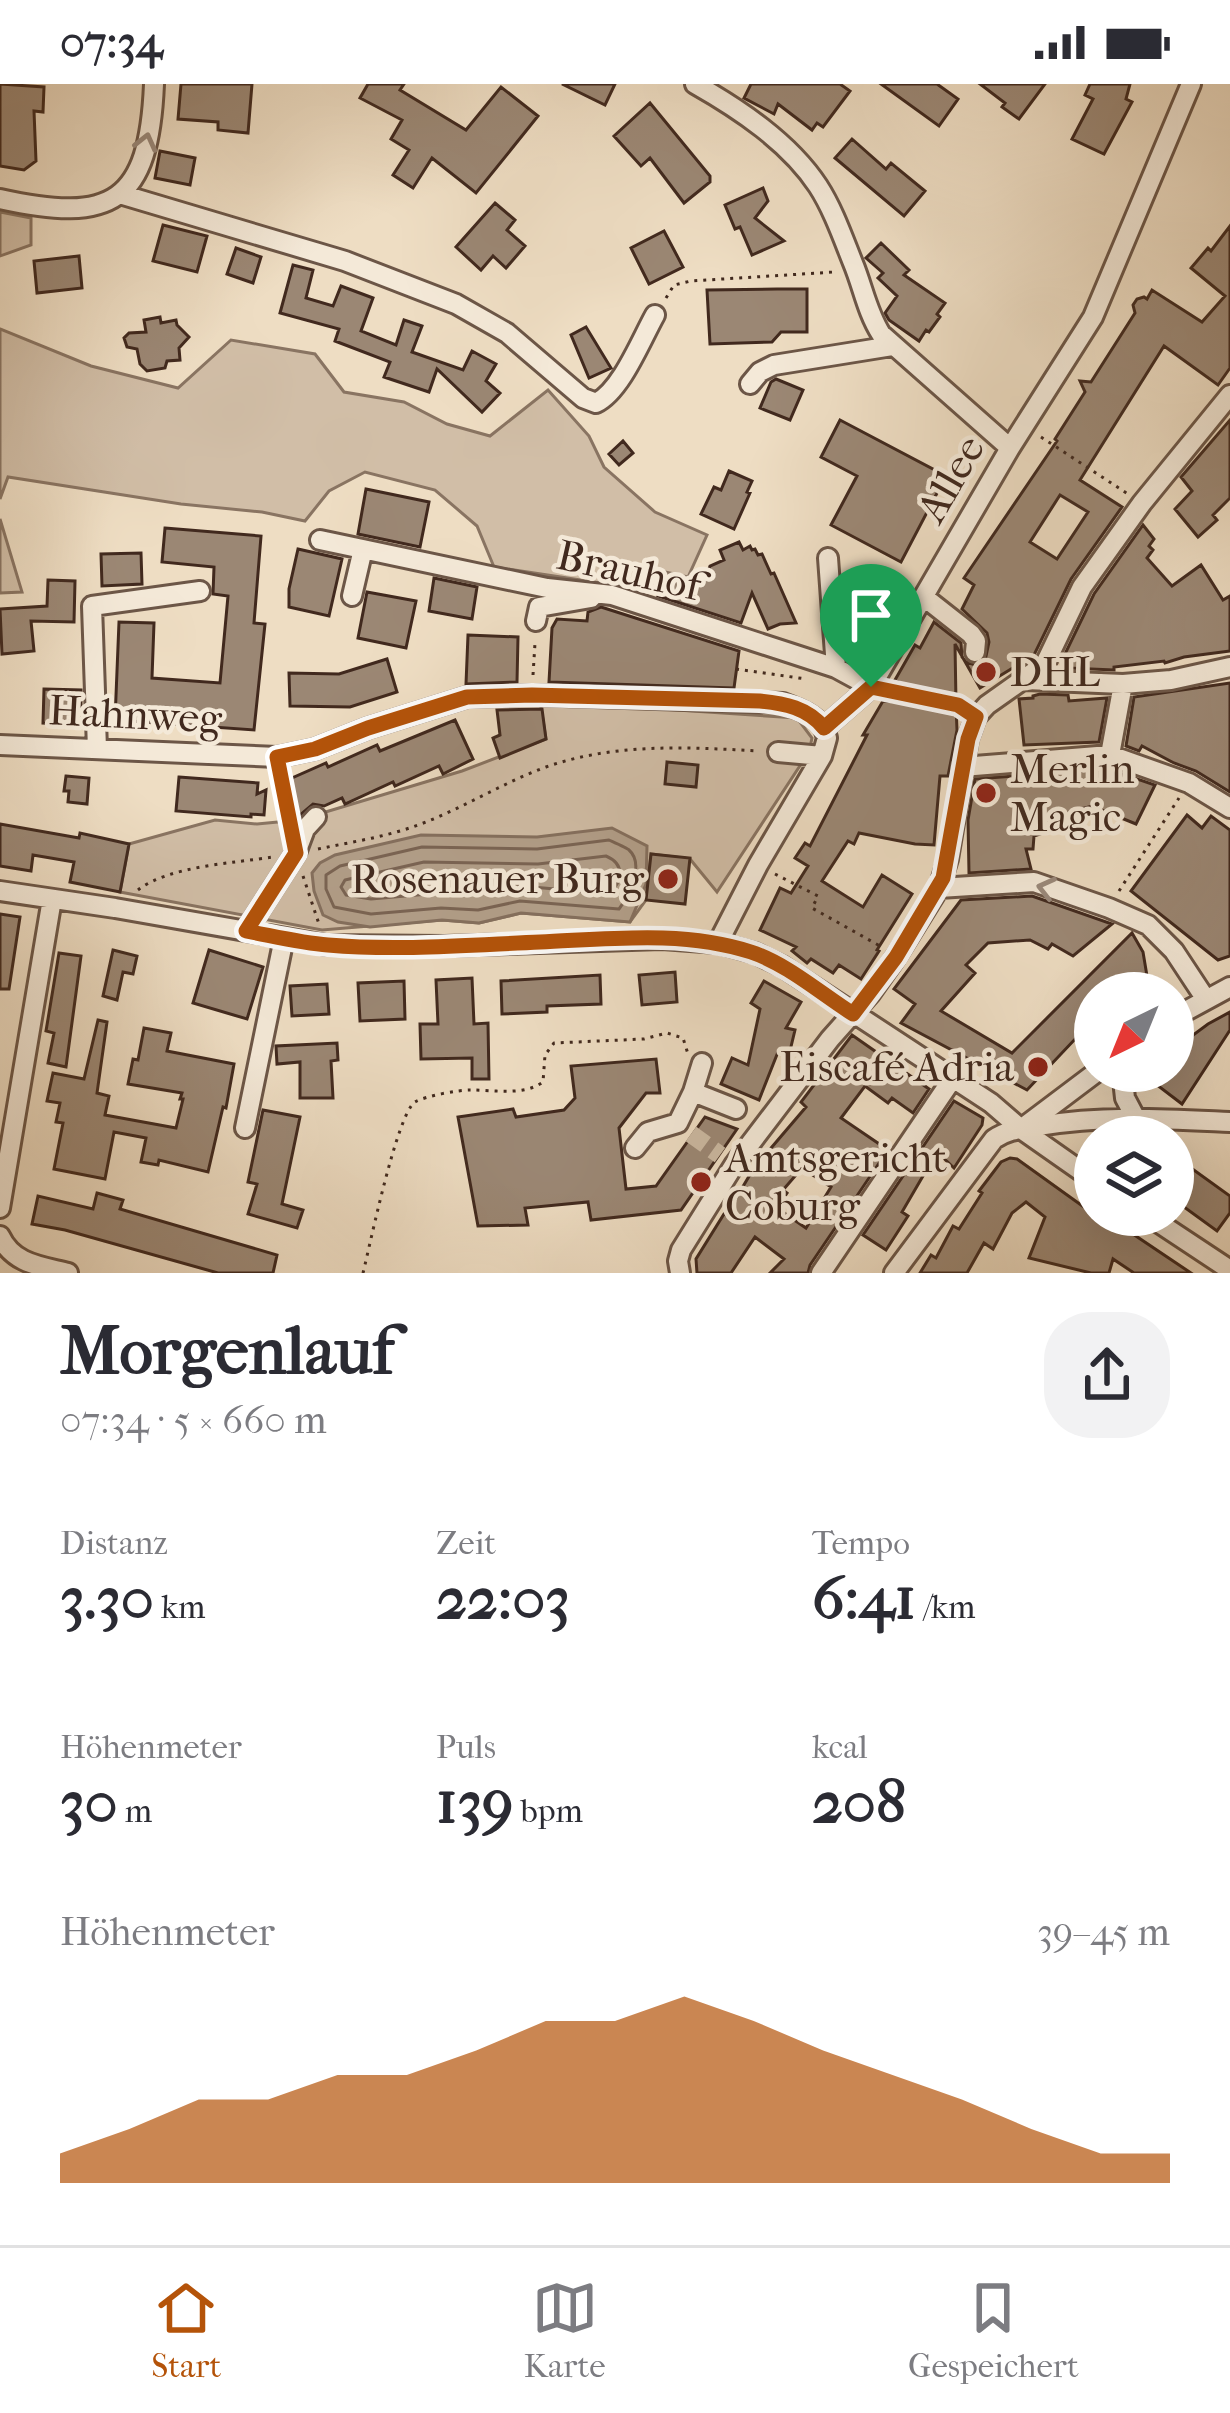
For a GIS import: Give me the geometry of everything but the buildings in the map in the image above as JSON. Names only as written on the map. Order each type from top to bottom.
[{"type":"street","points":[[0,199],[78,210],[97,207],[120,194],[145,156],[154,84]]},
{"type":"street","points":[[695,84],[759,127],[799,162],[832,212],[872,320],[892,346],[1010,448]]},
{"type":"street","name":"Allee","points":[[824,728],[871,687],[1010,448],[1093,317],[1191,84]]},
{"type":"street","points":[[120,194],[346,261],[456,304],[507,333],[596,403],[608,396],[621,377],[655,315]]},
{"type":"street","points":[[750,384],[774,365],[892,346]]},
{"type":"street","points":[[680,1273],[681,1250],[727,1160],[853,1014],[896,957],[938,888],[948,860],[962,767],[976,717],[1045,664],[1082,587],[1230,394]]},
{"type":"street","name":"Brauhof","points":[[320,540],[547,589],[612,595],[836,668],[871,687]]},
{"type":"street","points":[[352,596],[363,549]]},
{"type":"street","points":[[828,558],[836,668]]},
{"type":"street","points":[[97,749],[92,606],[200,591]]},
{"type":"street","points":[[536,622],[539,607],[612,595]]},
{"type":"street","points":[[924,597],[971,634],[975,652]]},
{"type":"street","points":[[1026,680],[1123,684],[1172,680],[1230,667]]},
{"type":"street","points":[[1110,755],[1123,684]]},
{"type":"street","name":"Hahnweg","points":[[0,745],[277,757],[315,749],[467,697],[532,695],[783,703],[804,711],[824,728]]},
{"type":"street","points":[[718,943],[822,756],[827,738],[824,728]]},
{"type":"street","points":[[778,752],[822,756]]},
{"type":"street","points":[[962,767],[1110,755],[1189,783],[1230,808]]},
{"type":"street","points":[[246,931],[316,818]]},
{"type":"street","points":[[938,888],[1034,882],[1153,919],[1205,998]]},
{"type":"street","points":[[0,891],[326,945],[445,946],[632,938],[718,943],[782,966],[991,1103],[1074,1166]]},
{"type":"street","points":[[0,1208],[52,899]]},
{"type":"street","points":[[245,1128],[284,938]]},
{"type":"street","points":[[1194,1005],[1230,987]]},
{"type":"street","points":[[635,1148],[648,1132],[685,1128],[702,1063]]},
{"type":"street","points":[[821,1273],[952,1078]]},
{"type":"street","points":[[1021,1129],[1074,1089]]},
{"type":"street","points":[[693,1091],[736,1109]]},
{"type":"street","points":[[895,1273],[994,1138],[1009,1130],[1074,1120]]},
{"type":"street","points":[[1194,1120],[1230,1122]]},
{"type":"street","points":[[1179,1236],[1230,1270]]},
{"type":"street","points":[[2,1247],[22,1261],[68,1273]]},
{"type":"path","points":[[655,315],[674,285],[691,280],[856,270]]},
{"type":"path","points":[[1024,426],[1142,503]]},
{"type":"path","points":[[533,682],[535,645]]},
{"type":"path","points":[[736,669],[802,679]]},
{"type":"path","points":[[871,687],[958,705],[976,717]]},
{"type":"path","points":[[115,908],[148,883],[416,826],[546,767],[591,756],[677,746],[778,752]]},
{"type":"path","points":[[277,757],[296,853],[326,945]]},
{"type":"path","points":[[1108,908],[1189,783]]},
{"type":"path","points":[[779,877],[818,896],[812,908],[896,957]]},
{"type":"path","points":[[363,1273],[397,1141],[406,1112],[416,1102],[461,1090],[533,1089],[543,1082],[545,1055],[554,1043],[644,1039],[667,1033],[683,1038],[686,1053],[702,1063]]},
{"type":"shaded area","points":[[0,212],[31,218],[31,245],[0,256]]},
{"type":"shaded area","points":[[0,329],[91,366],[178,388],[231,340],[315,354],[344,392],[404,402],[447,424],[490,436],[548,390],[589,436],[604,467],[655,512],[707,535],[688,577],[665,572],[656,585],[640,589],[494,567],[477,526],[435,490],[365,472],[329,491],[305,521],[8,477],[0,499]]},
{"type":"shaded area","points":[[0,519],[22,592],[0,593]]},
{"type":"shaded area","points":[[540,701],[797,718],[812,738],[809,752],[717,892],[690,859],[651,854],[646,900],[630,922],[521,913],[479,923],[442,920],[322,930],[120,892],[129,844],[215,820],[257,824],[299,820],[462,771],[546,739]]},
{"type":"water","points":[[612,828],[647,846],[646,884],[630,922],[521,913],[479,923],[442,920],[370,927],[323,915],[314,891],[312,873],[335,855],[421,835],[537,837]]},
{"type":"tunnel","points":[[691,1134],[720,1155]]},
{"type":"place","name":"DHL","points":[[986,672]]},
{"type":"place","name":"Merlin Magic","points":[[986,793]]},
{"type":"place","name":"Rosenauer Burg","points":[[668,879]]},
{"type":"place","name":"Eiscafé Adria","points":[[1038,1067]]},
{"type":"place","name":"Amtsgericht Coburg","points":[[701,1182]]},
{"type":"route","points":[[871,687],[958,705],[976,717],[962,767],[943,878],[896,957],[853,1014],[782,966],[718,943],[632,938],[357,946],[246,931],[296,853],[277,757],[315,749],[467,697],[760,701],[804,711],[824,728],[871,687]]}]
